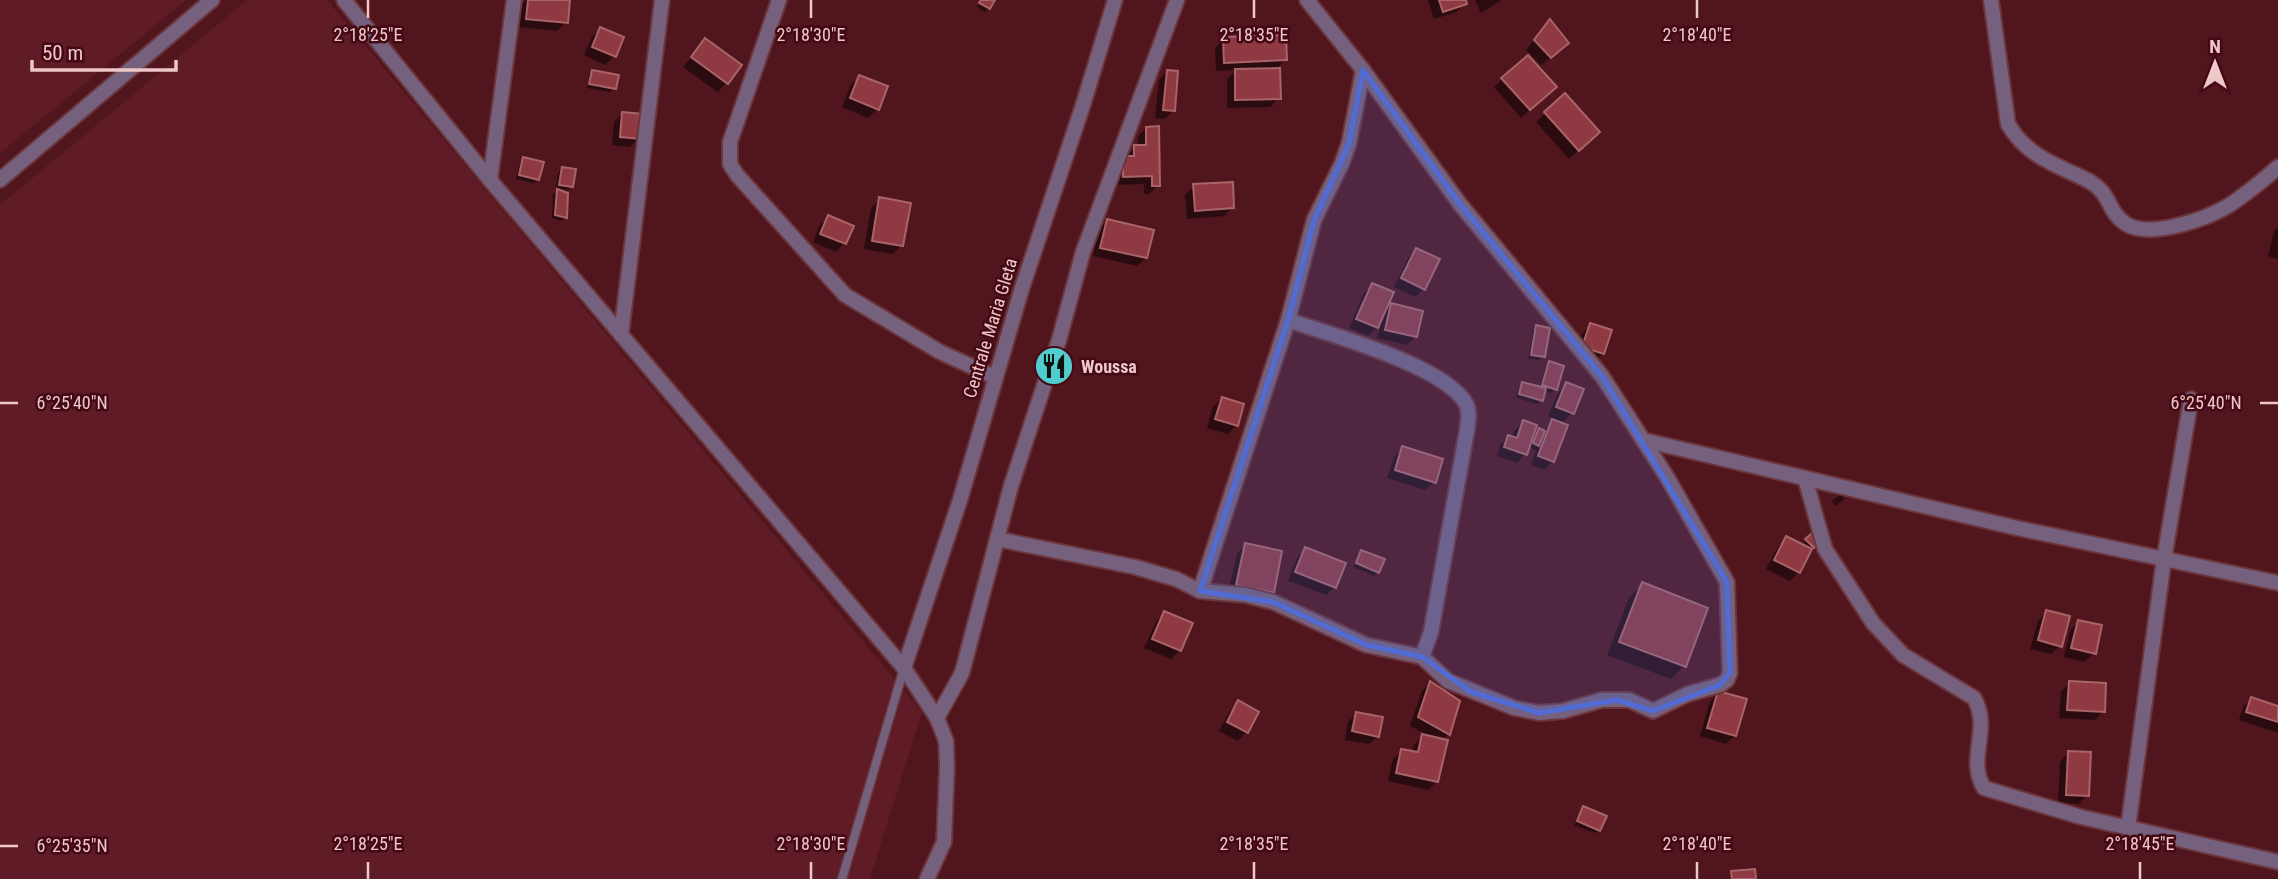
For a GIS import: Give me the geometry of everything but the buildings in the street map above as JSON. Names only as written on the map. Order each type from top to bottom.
[{"type":"street","points":[[0,180],[212,0]]},
{"type":"street","points":[[344,0],[490,180],[904,668],[937,718],[946,741],[944,842],[927,879]]},
{"type":"street","points":[[490,180],[514,0]]},
{"type":"street","points":[[621,335],[662,0]]},
{"type":"street","points":[[779,0],[730,142],[730,164],[737,176],[845,295],[940,352],[995,377]]},
{"type":"street","name":"Centrale Maria Gleta","points":[[904,668],[960,500],[995,377],[1115,0]]},
{"type":"street","points":[[937,718],[962,673],[1011,486],[1059,340],[1083,252],[1177,0]]},
{"type":"street","points":[[997,539],[1135,566],[1176,579],[1200,591],[1245,595],[1273,602],[1366,645],[1422,657],[1448,681],[1514,708],[1539,713],[1618,700],[1629,700],[1653,711],[1688,694],[1720,685],[1727,680],[1730,673],[1727,582],[1643,440],[1602,376],[1460,204],[1363,70],[1307,0]]},
{"type":"street","points":[[1991,0],[2008,124],[2016,137],[2046,162],[2102,189],[2115,215],[2128,226],[2150,229],[2181,226],[2228,206],[2278,167]]},
{"type":"street","points":[[1200,591],[1288,320],[1314,220],[1349,143],[1363,70]]},
{"type":"street","points":[[1288,320],[1418,366],[1454,387],[1468,406],[1465,444],[1430,632],[1422,657]]},
{"type":"street","points":[[2128,828],[2164,559],[2191,399]]},
{"type":"street","points":[[1643,440],[2004,525],[2278,583]]},
{"type":"street","points":[[1805,478],[1825,549],[1873,623],[1903,655],[1974,698],[1980,708],[1982,723],[1977,762],[1979,779],[1984,788],[2128,828],[2278,862]]},
{"type":"lane","points":[[842,879],[904,668]]},
{"type":"highlighted area","points":[[1363,70],[1460,204],[1602,376],[1727,582],[1730,673],[1720,685],[1653,711],[1617,700],[1539,713],[1471,692],[1422,657],[1366,645],[1273,602],[1200,591],[1288,320],[1314,220],[1349,143]]},
{"type":"shaded area","points":[[0,0],[186,0],[0,153]]},
{"type":"shaded area","points":[[247,0],[327,0],[922,712],[870,879],[0,879],[0,205]]},
{"type":"place","name":"Woussa","points":[[1054,366]]}]
